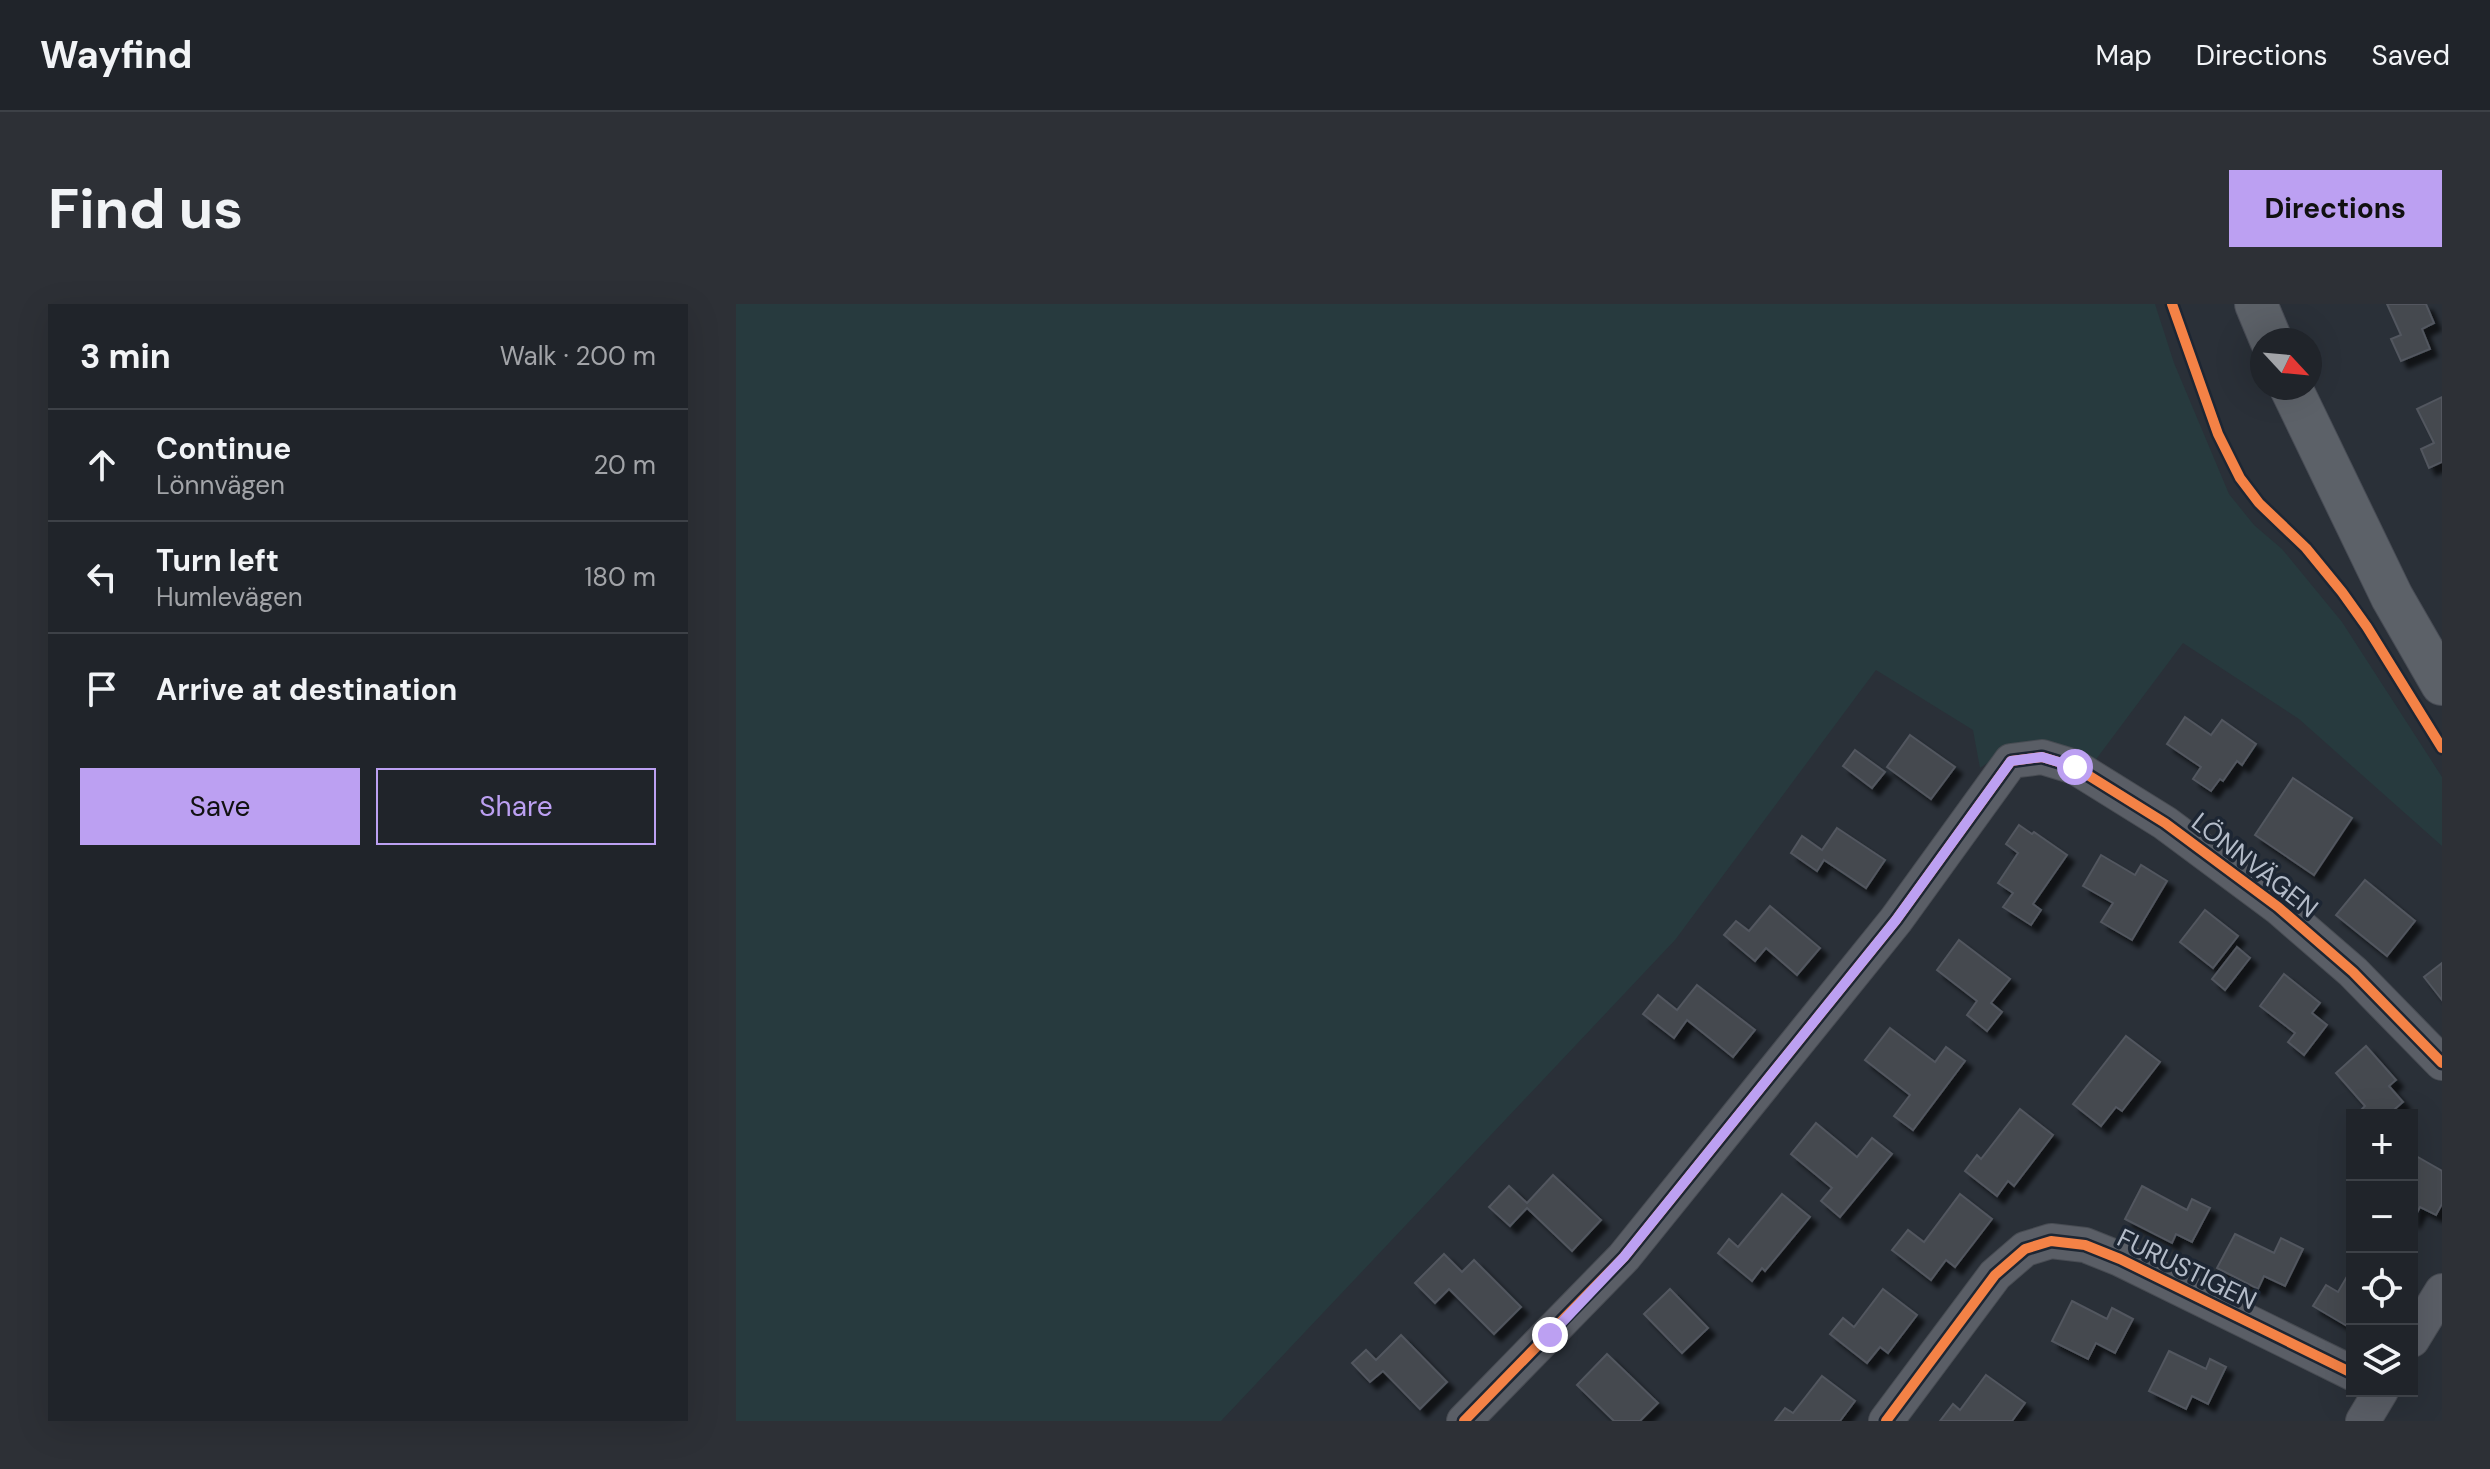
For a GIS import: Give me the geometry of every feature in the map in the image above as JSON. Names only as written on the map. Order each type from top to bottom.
[{"type":"main road","points":[[2256,304],[2266,328]]},
{"type":"main road","points":[[2297,400],[2392,597],[2442,684]]},
{"type":"street","name":"LÖNNVÄGEN","points":[[1464,1421],[1624,1257],[1896,920],[2010,763],[2042,757],[2075,767],[2165,823],[2278,907],[2353,972],[2442,1063]]},
{"type":"street","name":"FURUSTIGEN","points":[[1886,1421],[1995,1275],[2025,1249],[2051,1241],[2085,1245],[2120,1259],[2346,1370]]},
{"type":"street","points":[[2426,1334],[2442,1291]]},
{"type":"street","points":[[2363,1421],[2377,1397]]},
{"type":"green space","points":[[736,304],[2155,304],[2174,363],[2229,494],[2254,525],[2282,549],[2342,622],[2442,777],[2442,846],[2299,719],[2183,643],[2094,762],[2015,745],[1980,768],[1973,730],[1876,670],[1675,940],[1221,1421],[736,1421]]},
{"type":"building","points":[[2387,304],[2426,304],[2434,323],[2422,329],[2430,349],[2401,361],[2391,339],[2401,335]]},
{"type":"building","points":[[2442,397],[2442,462],[2429,468],[2421,449],[2434,443],[2417,409]]},
{"type":"building","points":[[2185,717],[2211,735],[2222,720],[2256,744],[2242,765],[2237,761],[2223,781],[2220,779],[2211,791],[2193,779],[2201,767],[2167,744]]},
{"type":"building","points":[[1910,735],[1955,767],[1931,799],[1887,767]]},
{"type":"building","points":[[1855,750],[1885,772],[1872,788],[1843,766]]},
{"type":"building","points":[[2293,778],[2352,818],[2314,875],[2255,835]]},
{"type":"building","points":[[2019,825],[2067,855],[2033,904],[2041,910],[2031,925],[2003,907],[2013,893],[1998,883],[2018,853],[2006,844]]},
{"type":"building","points":[[1837,828],[1885,860],[1866,888],[1824,860],[1817,871],[1791,853],[1802,836],[1822,850]]},
{"type":"building","points":[[2101,855],[2135,875],[2141,865],[2167,881],[2132,940],[2101,922],[2113,903],[2083,886]]},
{"type":"building","points":[[2365,880],[2415,921],[2387,956],[2336,915]]},
{"type":"building","points":[[1770,906],[1820,948],[1797,975],[1766,948],[1755,961],[1724,935],[1736,921],[1749,931]]},
{"type":"building","points":[[2205,910],[2238,936],[2213,968],[2180,942]]},
{"type":"building","points":[[1959,940],[2010,979],[1991,1003],[2002,1012],[1987,1031],[1967,1015],[1977,1001],[1937,970]]},
{"type":"building","points":[[2237,947],[2250,958],[2225,990],[2212,979]]},
{"type":"building","points":[[2442,963],[2442,1000],[2424,977]]},
{"type":"building","points":[[2284,974],[2320,1003],[2312,1013],[2327,1025],[2304,1055],[2288,1042],[2295,1033],[2260,1006]]},
{"type":"building","points":[[1697,985],[1755,1030],[1733,1057],[1687,1020],[1674,1038],[1643,1014],[1658,995],[1677,1010]]},
{"type":"building","points":[[1890,1028],[1935,1062],[1946,1047],[1965,1061],[1913,1130],[1894,1116],[1910,1095],[1865,1060]]},
{"type":"building","points":[[2126,1036],[2160,1062],[2122,1111],[2116,1107],[2101,1126],[2073,1104]]},
{"type":"building","points":[[2366,1046],[2396,1080],[2389,1086],[2403,1102],[2395,1109],[2362,1109],[2365,1106],[2336,1073]]},
{"type":"building","points":[[2020,1109],[2053,1135],[2014,1186],[2008,1181],[1997,1196],[1965,1171],[1977,1155],[1981,1159]]},
{"type":"building","points":[[1816,1123],[1857,1157],[1872,1138],[1892,1154],[1840,1217],[1821,1201],[1832,1188],[1791,1154]]},
{"type":"building","points":[[2418,1157],[2442,1171],[2442,1204],[2436,1215],[2420,1207],[2418,1211]]},
{"type":"building","points":[[1553,1175],[1601,1220],[1572,1251],[1527,1208],[1510,1226],[1489,1207],[1509,1186],[1527,1203]]},
{"type":"building","points":[[2142,1186],[2187,1210],[2192,1199],[2210,1208],[2192,1242],[2176,1234],[2172,1243],[2125,1219]]},
{"type":"building","points":[[1782,1194],[1810,1217],[1765,1271],[1762,1268],[1752,1281],[1718,1253],[1729,1239],[1738,1247]]},
{"type":"building","points":[[1960,1194],[1992,1219],[1955,1267],[1946,1260],[1931,1280],[1892,1250],[1908,1230],[1924,1242]]},
{"type":"building","points":[[2235,1234],[2274,1253],[2281,1238],[2303,1249],[2285,1286],[2264,1276],[2258,1289],[2217,1268]]},
{"type":"building","points":[[1444,1254],[1462,1272],[1474,1260],[1521,1307],[1494,1334],[1449,1289],[1435,1303],[1415,1283]]},
{"type":"building","points":[[2346,1278],[2346,1325],[2313,1306],[2326,1285],[2338,1292]]},
{"type":"building","points":[[1670,1289],[1708,1328],[1682,1353],[1644,1314]]},
{"type":"building","points":[[1883,1289],[1917,1315],[1888,1353],[1880,1347],[1867,1363],[1830,1334],[1843,1318],[1854,1327]]},
{"type":"building","points":[[2072,1301],[2107,1319],[2112,1308],[2133,1319],[2115,1353],[2096,1343],[2088,1359],[2052,1341]]},
{"type":"building","points":[[1401,1335],[1447,1382],[1420,1409],[1383,1371],[1370,1382],[1352,1363],[1366,1350],[1376,1360]]},
{"type":"building","points":[[2169,1351],[2206,1369],[2210,1359],[2226,1367],[2208,1404],[2192,1396],[2186,1409],[2149,1391]]},
{"type":"building","points":[[1607,1354],[1658,1403],[1640,1421],[1614,1421],[1577,1385]]},
{"type":"building","points":[[1986,1375],[2025,1403],[2012,1421],[1940,1421],[1953,1404],[1960,1410]]},
{"type":"building","points":[[1822,1376],[1855,1401],[1840,1421],[1775,1421],[1785,1408],[1793,1413]]},
{"type":"cycle path","points":[[2172,304],[2218,434],[2240,478],[2259,503],[2306,548],[2342,592],[2442,748]]},
{"type":"cycle path","points":[[1464,1421],[1624,1257],[1896,920],[2011,761],[2042,757],[2075,767],[2165,823],[2278,907],[2353,972],[2442,1063]]},
{"type":"cycle path","points":[[1886,1421],[1995,1275],[2025,1249],[2051,1241],[2085,1245],[2120,1259],[2346,1370]]},
{"type":"route","points":[[1550,1335],[1624,1257],[1896,920],[2011,761],[2042,757],[2075,767]]}]
